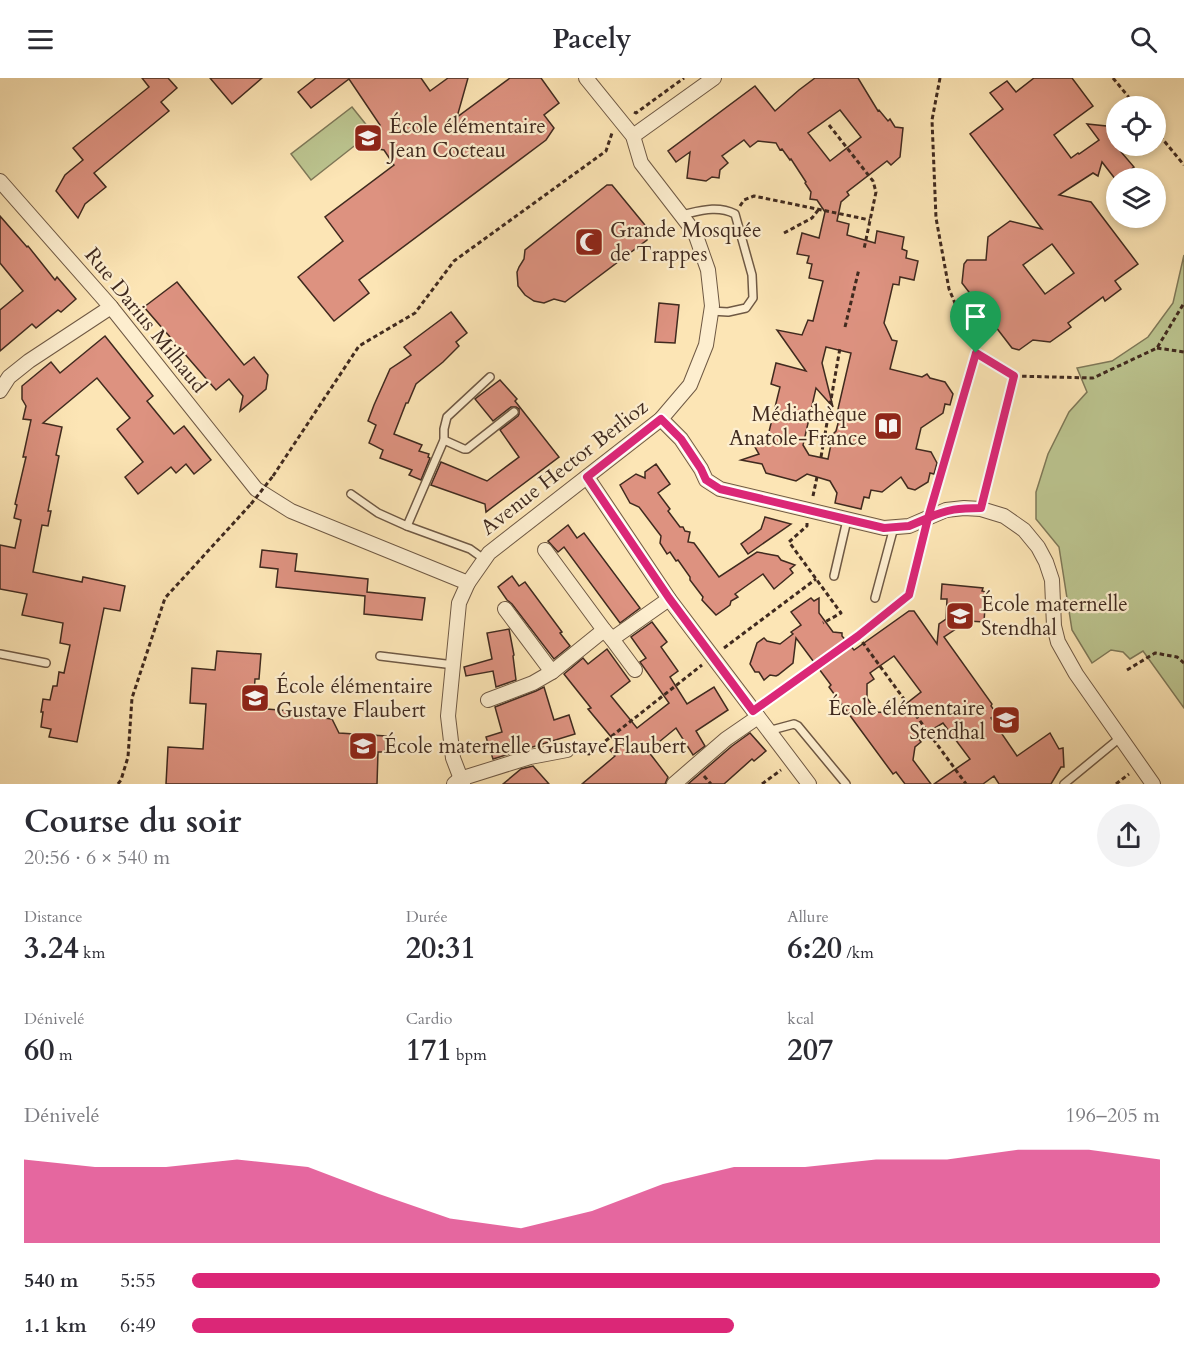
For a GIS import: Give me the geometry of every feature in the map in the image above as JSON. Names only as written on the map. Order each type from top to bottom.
[{"type":"street","name":"Avenue Hector Berlioz","points":[[459,782],[453,758],[448,716],[459,603],[468,583],[489,553],[661,419],[690,385],[706,345],[712,306],[708,270],[695,233],[641,163],[633,136],[586,78]]},
{"type":"street","points":[[633,136],[709,79]]},
{"type":"street","name":"Rue Darius Milhaud","points":[[3,189],[111,308],[256,489],[291,512],[468,583]]},
{"type":"street","points":[[0,391],[9,377],[29,362],[111,308]]},
{"type":"street","points":[[661,419],[681,439],[706,480],[720,489],[884,528],[909,526],[946,510],[981,508],[1004,516],[1024,530],[1038,547],[1052,580],[1053,615],[1058,642],[1076,674],[1153,784]]},
{"type":"street","points":[[587,477],[669,598],[808,784]]},
{"type":"street","points":[[545,550],[634,670]]},
{"type":"street","points":[[488,700],[533,683],[669,598]]},
{"type":"street","points":[[505,609],[552,672]]},
{"type":"street","points":[[674,784],[756,714]]},
{"type":"street","points":[[459,782],[530,757],[567,750]]},
{"type":"lane","points":[[681,216],[712,208],[728,210],[735,214],[752,275],[753,298],[746,308],[728,312],[711,311]]},
{"type":"lane","points":[[408,526],[444,440],[447,417],[490,377]]},
{"type":"lane","points":[[444,440],[467,449],[514,412]]},
{"type":"lane","points":[[351,494],[378,513],[470,549],[484,559]]},
{"type":"lane","points":[[834,576],[847,520]]},
{"type":"lane","points":[[875,598],[894,527]]},
{"type":"lane","points":[[0,654],[46,663]]},
{"type":"lane","points":[[380,656],[454,665]]},
{"type":"lane","points":[[768,731],[794,724],[798,726],[846,784]]},
{"type":"lane","points":[[1064,784],[1120,737]]},
{"type":"path","points":[[118,784],[128,758],[132,698],[165,598],[251,504],[273,476],[359,346],[415,313],[454,261],[606,151],[618,116],[626,110],[636,113],[684,78]]},
{"type":"path","points":[[940,78],[932,120],[936,218],[949,290],[976,353],[1014,376],[1093,378],[1157,348],[1184,352]]},
{"type":"path","points":[[1113,78],[1128,96]]},
{"type":"path","points":[[829,125],[873,181],[876,192],[864,249]]},
{"type":"path","points":[[1166,143],[1184,165]]},
{"type":"path","points":[[735,214],[744,200],[754,196],[870,220]]},
{"type":"path","points":[[784,233],[812,218],[819,209]]},
{"type":"path","points":[[845,327],[859,269]]},
{"type":"path","points":[[1157,348],[1184,303]]},
{"type":"path","points":[[821,457],[840,348]]},
{"type":"path","points":[[756,714],[909,595],[928,518],[976,353]]},
{"type":"path","points":[[981,508],[1014,376]]},
{"type":"path","points":[[817,477],[807,526],[789,542],[841,613],[824,623]]},
{"type":"path","points":[[567,750],[589,754],[816,579]]},
{"type":"path","points":[[858,636],[966,784]]},
{"type":"path","points":[[1127,670],[1155,653],[1177,657],[1184,663]]},
{"type":"path","points":[[762,784],[792,762]]},
{"type":"green space","points":[[352,107],[372,132],[311,180],[291,154]]},
{"type":"green space","points":[[1184,255],[1184,708],[1143,651],[1130,659],[1123,652],[1111,650],[1092,663],[1072,630],[1059,547],[1036,519],[1036,492],[1048,454],[1069,412],[1087,392],[1077,368],[1112,361],[1148,337],[1173,303]]},
{"type":"building","points":[[142,78],[168,78],[177,88],[161,102],[169,111],[94,173],[106,187],[85,204],[78,218],[56,191],[65,175],[83,160],[73,148],[149,87]]},
{"type":"building","points":[[210,78],[262,78],[232,104]]},
{"type":"building","points":[[316,78],[421,78],[430,91],[448,78],[468,78],[457,117],[510,78],[541,78],[559,103],[544,115],[554,128],[546,140],[359,280],[369,293],[334,321],[298,277],[343,241],[325,217],[394,165],[384,150],[378,149],[373,141],[373,135],[380,125],[349,79],[311,108],[298,92]]},
{"type":"building","points":[[815,78],[858,78],[878,111],[888,121],[890,119],[895,127],[903,128],[900,157],[891,165],[887,161],[847,192],[849,195],[841,202],[837,221],[849,224],[847,235],[875,243],[877,231],[904,237],[902,249],[907,251],[906,258],[918,261],[914,280],[900,277],[899,285],[893,284],[884,323],[892,340],[897,341],[890,369],[922,377],[927,374],[930,378],[945,382],[953,394],[950,405],[945,404],[943,413],[921,428],[916,449],[931,452],[937,463],[934,474],[930,473],[928,482],[915,490],[908,488],[901,477],[882,492],[871,490],[869,498],[864,497],[861,509],[835,503],[837,493],[830,481],[807,474],[796,481],[766,473],[762,464],[741,460],[759,454],[752,442],[766,444],[780,387],[771,384],[776,363],[806,371],[777,330],[802,335],[808,320],[813,321],[823,281],[809,278],[812,264],[807,263],[809,256],[797,254],[802,233],[819,238],[825,212],[817,200],[810,199],[811,192],[806,182],[791,159],[782,149],[780,150],[776,143],[758,141],[750,147],[744,140],[722,156],[728,163],[720,170],[719,178],[712,177],[706,181],[687,178],[690,152],[676,162],[668,151],[755,86],[775,111]],"holes":[[[840,110],[861,137],[830,161],[808,133]],[[826,347],[851,353],[838,409],[841,412],[833,434],[828,459],[809,455],[803,445],[816,388],[833,407],[822,363]]]},
{"type":"building","points":[[1034,78],[1072,78],[1093,106],[1054,135],[1071,158],[1099,140],[1087,124],[1106,126],[1106,156],[1125,156],[1134,167],[1107,168],[1102,162],[1098,176],[1093,173],[1059,195],[1091,202],[1106,222],[1106,228],[1111,228],[1138,264],[1115,281],[1121,289],[1105,301],[1103,297],[1068,323],[1071,327],[1050,342],[1033,340],[1019,350],[1012,348],[962,283],[964,264],[967,260],[986,260],[988,237],[1010,221],[1042,229],[970,134],[1003,109],[990,93],[1007,81],[1016,92]],"holes":[[[1052,244],[1074,273],[1045,294],[1023,265]]]},
{"type":"building","name":"Grande Mosquée de Trappes","points":[[607,185],[612,185],[649,230],[647,240],[565,302],[554,299],[544,303],[534,301],[525,295],[518,286],[517,272],[524,259],[525,250]]},
{"type":"building","points":[[0,216],[55,280],[57,277],[76,299],[36,328],[32,324],[0,351],[0,310],[23,291],[0,263]]},
{"type":"building","points":[[177,282],[244,365],[254,357],[268,375],[266,389],[240,411],[243,396],[229,379],[216,390],[144,307]]},
{"type":"building","points":[[659,303],[679,305],[675,343],[655,342]]},
{"type":"building","points":[[451,312],[467,333],[456,342],[459,346],[443,362],[416,384],[394,434],[422,445],[419,451],[429,454],[430,458],[421,480],[409,475],[412,470],[380,458],[383,450],[369,443],[376,425],[368,421],[390,369],[411,355],[404,347]]},
{"type":"building","points":[[105,336],[153,396],[147,401],[174,434],[184,426],[211,460],[194,474],[186,464],[176,473],[171,467],[138,494],[125,477],[143,462],[117,429],[130,418],[97,378],[43,423],[62,427],[56,455],[59,456],[48,511],[51,511],[48,526],[42,525],[33,572],[82,582],[83,577],[125,586],[120,611],[104,608],[77,742],[49,737],[51,729],[41,727],[43,699],[50,700],[53,686],[57,686],[59,672],[64,673],[70,645],[60,643],[63,623],[22,615],[27,594],[0,589],[0,545],[15,548],[21,520],[14,518],[17,505],[15,504],[26,457],[23,457],[31,420],[23,419],[26,406],[22,399],[22,386],[51,362],[60,373]]},
{"type":"building","points":[[500,380],[517,399],[515,401],[559,457],[486,512],[485,504],[431,485],[441,462],[487,481],[519,457],[500,430],[518,416],[519,409],[511,407],[493,421],[475,399]]},
{"type":"building","points":[[656,464],[670,484],[658,493],[670,509],[668,511],[680,527],[690,532],[688,542],[694,543],[719,577],[757,552],[778,556],[781,560],[795,565],[790,569],[793,573],[774,589],[763,574],[735,594],[738,597],[716,615],[702,600],[703,597],[678,560],[676,561],[670,552],[667,554],[660,543],[661,536],[639,507],[630,503],[620,485],[636,474],[645,478],[645,472]]},
{"type":"building","points":[[765,517],[791,524],[748,554],[741,544],[761,529]]},
{"type":"building","points":[[568,525],[577,538],[584,533],[640,608],[620,623],[564,547],[558,552],[548,541]]},
{"type":"building","points":[[262,550],[297,554],[295,571],[368,579],[367,592],[425,598],[422,620],[364,614],[365,596],[276,587],[278,569],[260,567]]},
{"type":"building","points":[[512,576],[519,586],[525,582],[570,646],[554,659],[498,587]]},
{"type":"building","points":[[942,584],[983,588],[982,591],[986,592],[984,622],[968,621],[944,637],[992,704],[997,714],[991,718],[1017,756],[1050,733],[1059,749],[1063,748],[1064,767],[1061,767],[1051,784],[999,784],[994,776],[983,784],[934,784],[970,759],[943,723],[918,738],[921,742],[915,747],[913,760],[931,784],[905,784],[896,772],[893,774],[796,638],[793,663],[778,675],[770,675],[764,680],[750,664],[757,643],[764,638],[780,644],[793,634],[791,632],[801,625],[791,612],[811,598],[814,601],[819,598],[819,613],[833,632],[842,633],[854,650],[909,611],[914,611],[937,644],[939,624],[946,619],[947,599],[941,599]],"holes":[[[894,656],[921,692],[898,710],[890,713],[877,712],[867,698],[867,684],[874,679],[870,673]]]},
{"type":"building","points":[[652,622],[667,642],[661,647],[678,671],[670,677],[687,704],[714,687],[728,710],[696,731],[705,746],[693,755],[676,728],[648,751],[668,777],[665,784],[582,784],[615,756],[610,750],[617,744],[588,709],[591,708],[564,674],[583,658],[588,664],[607,649],[630,681],[611,696],[637,728],[669,703],[640,662],[646,658],[631,637]]},
{"type":"building","points":[[509,629],[516,680],[496,687],[493,671],[466,676],[464,667],[492,659],[487,633]]},
{"type":"building","points":[[217,651],[261,654],[259,679],[255,679],[253,708],[316,713],[316,717],[332,719],[339,733],[386,736],[385,752],[378,752],[377,784],[166,784],[168,747],[203,749],[206,704],[190,703],[192,668],[215,670]]},
{"type":"building","points":[[544,687],[554,720],[569,715],[575,734],[493,759],[486,737],[502,732],[495,707]]},
{"type":"building","points":[[750,733],[766,751],[754,761],[752,759],[724,784],[688,784],[732,746]]},
{"type":"building","points":[[533,766],[549,784],[503,784],[521,769]]},
{"type":"place","name":"École élémentaire Jean Cocteau","points":[[368,138]]},
{"type":"place","name":"Grande Mosquée de Trappes","points":[[589,242]]},
{"type":"place","name":"Médiathèque Anatole-France","points":[[888,426]]},
{"type":"place","name":"École maternelle Stendhal","points":[[960,616]]},
{"type":"place","name":"École élémentaire Gustave Flaubert","points":[[255,698]]},
{"type":"place","name":"École élémentaire Stendhal","points":[[1006,720]]},
{"type":"place","name":"École maternelle Gustave Flaubert","points":[[363,746]]},
{"type":"route","points":[[976,353],[928,518],[909,526],[884,528],[720,489],[706,480],[681,439],[661,419],[587,477],[669,598],[753,711],[858,636],[909,595],[928,518],[946,510],[981,508],[1014,376],[976,353]]}]
